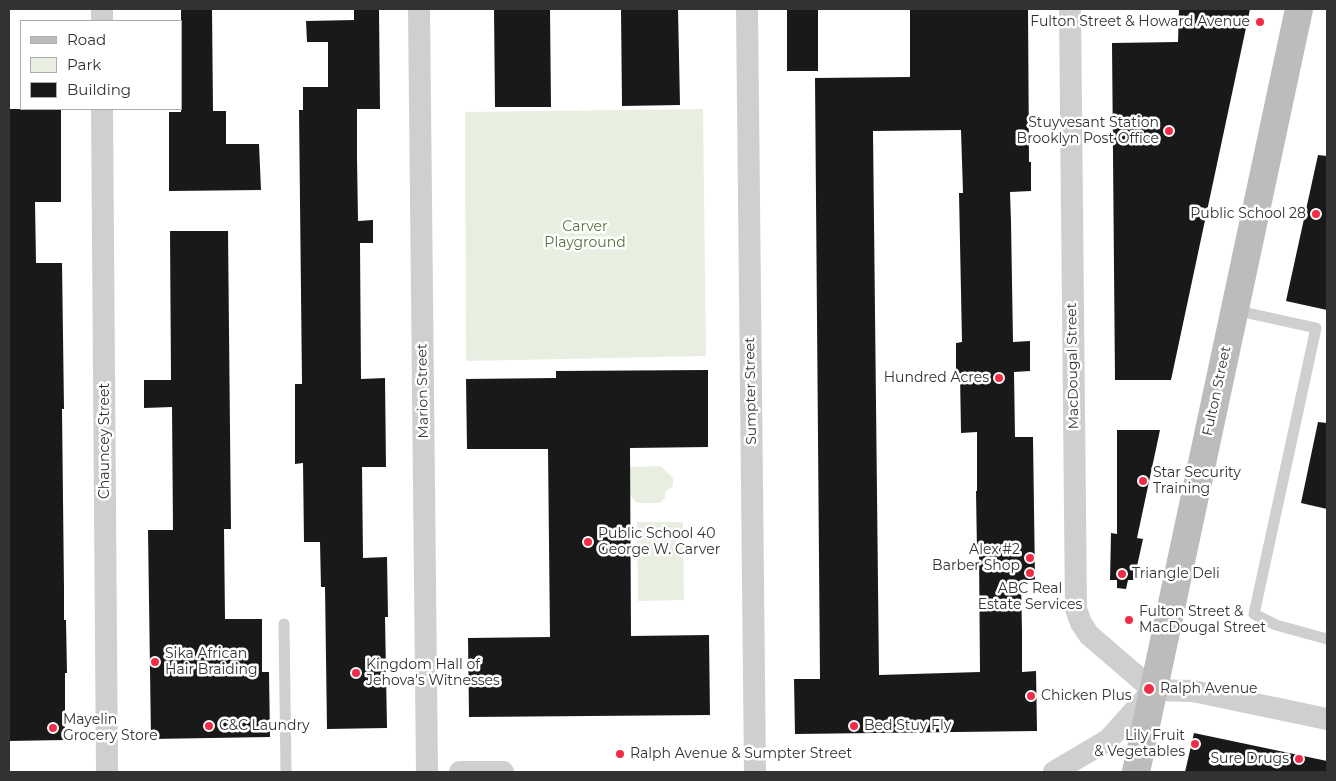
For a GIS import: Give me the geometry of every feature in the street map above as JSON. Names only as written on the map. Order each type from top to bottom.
[{"type":"main road","name":"Fulton Street","points":[[1136,772],[1299,9]]},
{"type":"street","name":"Marion Street","points":[[419,9],[428,772]]},
{"type":"street","name":"Sumpter Street","points":[[747,9],[755,772]]},
{"type":"street","name":"MacDougal Street","points":[[1070,9],[1076,609],[1081,623],[1089,635],[1153,690]]},
{"type":"street","name":"Chauncey Street","points":[[102,110],[107,772]]},
{"type":"street","points":[[1054,772],[1108,740],[1153,690],[1193,691],[1327,719]]},
{"type":"street","points":[[460,772],[503,772]]},
{"type":"lane","points":[[1234,310],[1316,328],[1254,614],[1276,624],[1327,639]]},
{"type":"lane","points":[[284,624],[286,772]]},
{"type":"green space","name":"Carver Playground","points":[[703,109],[706,356],[466,361],[465,112]]},
{"type":"green space","points":[[661,466],[673,478],[673,486],[665,492],[665,498],[660,503],[637,503],[630,495],[630,467]]},
{"type":"green space","points":[[637,522],[683,522],[684,600],[638,601]]},
{"type":"building","points":[[181,9],[212,9],[213,111],[226,111],[226,144],[259,144],[261,190],[169,191],[169,112],[181,112],[182,110]]},
{"type":"building","points":[[354,9],[379,9],[380,109],[357,109],[357,158],[358,221],[373,220],[373,243],[360,243],[361,379],[385,378],[386,467],[362,467],[363,558],[387,557],[388,617],[385,617],[387,728],[327,729],[325,587],[321,587],[320,542],[304,542],[303,463],[295,464],[295,384],[302,384],[299,110],[303,110],[303,87],[328,87],[328,42],[307,42],[306,21],[354,20]]},
{"type":"building","points":[[494,9],[550,9],[551,107],[495,107]]},
{"type":"building","points":[[621,9],[678,9],[680,105],[622,106]]},
{"type":"building","points":[[787,9],[818,9],[818,71],[787,71]]},
{"type":"building","points":[[910,9],[1028,9],[1029,162],[1031,162],[1031,191],[1010,192],[1013,342],[1030,341],[1030,371],[1014,372],[1015,437],[1033,437],[1035,580],[1021,580],[1022,672],[1036,671],[1037,731],[795,734],[794,679],[820,679],[815,78],[910,77]],"holes":[[[961,130],[963,193],[959,193],[962,342],[956,343],[956,373],[960,373],[961,433],[977,432],[976,491],[977,551],[979,551],[980,672],[879,675],[873,131]]]},
{"type":"building","points":[[1179,9],[1250,9],[1171,380],[1115,380],[1112,43],[1178,42]]},
{"type":"building","points":[[9,109],[61,110],[61,202],[35,202],[36,263],[62,263],[64,620],[66,620],[67,673],[65,673],[65,740],[9,741]]},
{"type":"building","name":"Public School 28","points":[[1318,155],[1327,156],[1327,310],[1286,301]]},
{"type":"building","points":[[170,231],[228,231],[231,529],[224,529],[225,619],[262,619],[262,672],[269,672],[270,737],[151,739],[148,530],[173,530],[172,407],[144,408],[144,380],[171,380]]},
{"type":"building","name":"Public School 40 George W. Carver","points":[[708,370],[708,447],[630,448],[631,636],[709,635],[710,715],[469,717],[468,638],[550,637],[548,449],[467,449],[466,379],[556,378],[556,371]]},
{"type":"building","points":[[1318,422],[1327,423],[1327,509],[1301,503]]},
{"type":"building","points":[[1117,430],[1160,430],[1137,538],[1143,539],[1134,580],[1128,580],[1126,589],[1117,588],[1117,580],[1110,580],[1111,533],[1117,534]]},
{"type":"building","points":[[1194,733],[1327,761],[1327,772],[1185,772]]},
{"type":"place","name":"Fulton Street & Howard Avenue","points":[[1260,22]]},
{"type":"place","name":"Stuyvesant Station Brooklyn Post Office","points":[[1169,131]]},
{"type":"place","name":"Public School 28","points":[[1316,214]]},
{"type":"place","name":"Hundred Acres","points":[[999,378]]},
{"type":"place","name":"Star Security Training","points":[[1143,481]]},
{"type":"place","name":"Public School 40 George W. Carver","points":[[588,542]]},
{"type":"place","name":"Alex #2 Barber Shop","points":[[1030,558]]},
{"type":"place","name":"ABC Real Estate Services","points":[[1030,573]]},
{"type":"place","name":"Triangle Deli","points":[[1122,574]]},
{"type":"place","name":"Fulton Street & MacDougal Street","points":[[1129,620]]},
{"type":"place","name":"Sika African Hair Braiding","points":[[155,662]]},
{"type":"place","name":"Kingdom Hall of Jehova's Witnesses","points":[[356,673]]},
{"type":"place","name":"Ralph Avenue","points":[[1149,689]]},
{"type":"place","name":"Chicken Plus","points":[[1031,696]]},
{"type":"place","name":"C&C Laundry","points":[[209,726]]},
{"type":"place","name":"Bed Stuy Fly","points":[[854,726]]},
{"type":"place","name":"Mayelin Grocery Store","points":[[53,728]]},
{"type":"place","name":"Lily Fruit & Vegetables","points":[[1195,744]]},
{"type":"place","name":"Ralph Avenue & Sumpter Street","points":[[620,754]]},
{"type":"place","name":"Sure Drugs","points":[[1299,759]]}]
